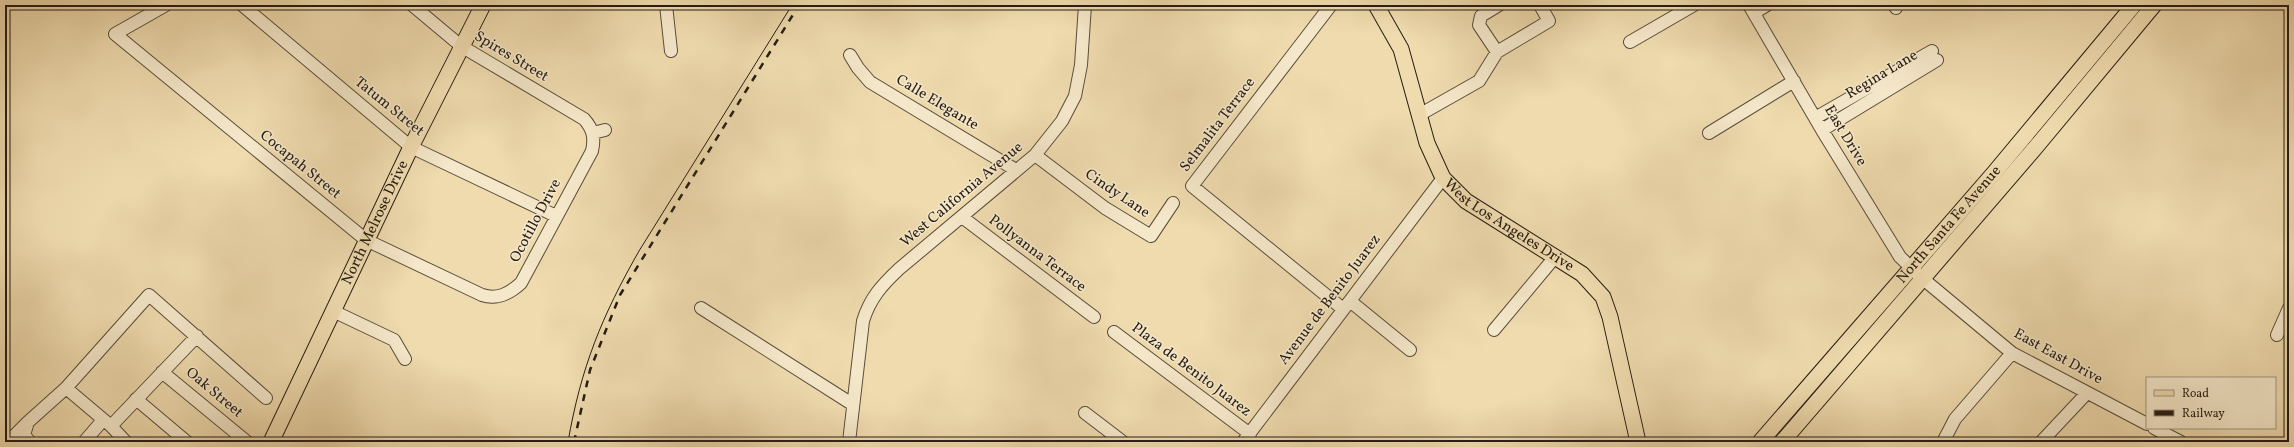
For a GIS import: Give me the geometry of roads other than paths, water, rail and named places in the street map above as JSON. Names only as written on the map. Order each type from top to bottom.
[{"type":"main road","name":"North Melrose Drive","points":[[271,442],[411,147],[483,5]]},
{"type":"main road","name":"West Los Angeles Drive","points":[[1376,5],[1401,49],[1427,143],[1443,178],[1466,201],[1582,274],[1603,297],[1610,318],[1638,442]]},
{"type":"main road","name":"North Santa Fe Avenue","points":[[1760,442],[1994,173],[2134,5]]},
{"type":"main road","name":"North Santa Fe Avenue","points":[[1782,442],[2035,148],[2154,5]]},
{"type":"street","name":"Cocapah Street","points":[[166,5],[115,34],[366,240],[482,295]]},
{"type":"street","name":"Tatum Street","points":[[242,5],[411,147],[556,216]]},
{"type":"street","name":"Spires Street","points":[[412,5],[461,46],[584,119],[590,126],[593,133]]},
{"type":"street","points":[[666,5],[671,51]]},
{"type":"street","name":"West California Avenue","points":[[849,442],[852,404],[863,321],[872,298],[879,288],[899,269],[1035,154],[1062,122],[1075,96],[1081,65],[1085,5]]},
{"type":"street","name":"Selmalita Terrace","points":[[1331,5],[1192,186],[1346,305]]},
{"type":"street","points":[[1497,52],[1479,25],[1481,16],[1499,5]]},
{"type":"street","points":[[1419,115],[1479,81],[1497,52],[1549,20],[1540,5]]},
{"type":"street","points":[[1630,42],[1694,5]]},
{"type":"street","points":[[1751,9],[1767,5]]},
{"type":"street","name":"East Drive","points":[[1751,9],[1822,130],[1900,257],[1922,278]]},
{"type":"street","name":"Calle Elegante","points":[[850,55],[858,68],[870,82],[1016,170]]},
{"type":"street","name":"Regina Lane","points":[[1815,118],[1934,56],[1822,130]]},
{"type":"street","points":[[1709,133],[1794,81]]},
{"type":"street","points":[[593,133],[605,130]]},
{"type":"street","name":"Ocotillo Drive","points":[[482,295],[492,298],[510,293],[521,283],[592,151],[594,140],[593,133]]},
{"type":"street","name":"Cindy Lane","points":[[1035,154],[1105,208],[1151,236],[1173,203]]},
{"type":"street","name":"Avenue de Benito Juarez","points":[[1247,438],[1443,178]]},
{"type":"street","name":"Pollyanna Terrace","points":[[962,217],[1094,317]]},
{"type":"street","points":[[1494,330],[1555,257]]},
{"type":"street","name":"East East Drive","points":[[1922,278],[2012,353],[2146,423]]},
{"type":"street","points":[[8,442],[66,388],[149,294],[266,398]]},
{"type":"street","points":[[1346,305],[1410,350]]},
{"type":"street","points":[[701,308],[852,404]]},
{"type":"street","points":[[2277,335],[2289,308]]},
{"type":"street","points":[[333,311],[394,340],[406,359]]},
{"type":"street","name":"Plaza de Benito Juarez","points":[[1114,332],[1247,438]]},
{"type":"street","points":[[84,442],[136,399],[197,336]]},
{"type":"street","points":[[1943,442],[1955,420],[2012,353]]},
{"type":"street","name":"Oak Street","points":[[162,372],[246,441]]},
{"type":"street","points":[[66,388],[107,423],[126,442]]},
{"type":"street","points":[[2041,442],[2088,393]]},
{"type":"street","points":[[136,399],[188,442]]},
{"type":"street","points":[[1084,413],[1123,442]]},
{"type":"street","points":[[28,422],[24,435],[30,442]]},
{"type":"street","points":[[2156,429],[2181,442]]},
{"type":"tram line","points":[[568,442],[573,415],[586,366],[594,343],[614,298],[639,251],[792,5]]},
{"type":"railway","points":[[574,442],[590,370],[620,295],[799,5]]}]
